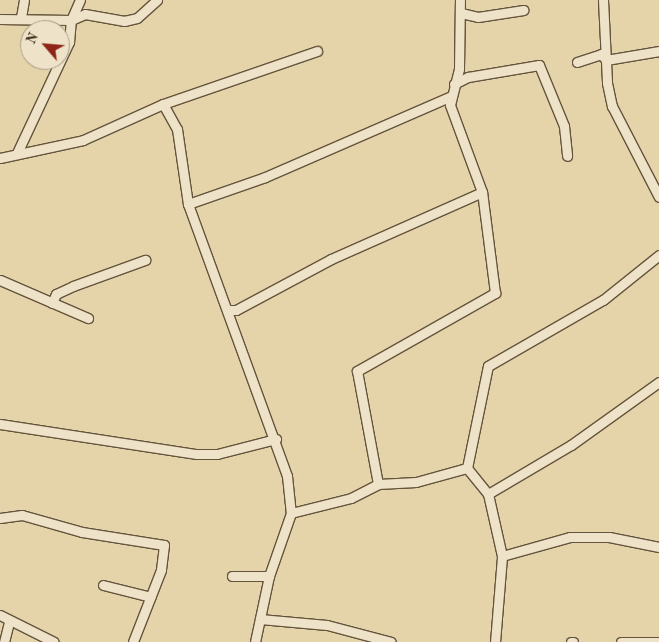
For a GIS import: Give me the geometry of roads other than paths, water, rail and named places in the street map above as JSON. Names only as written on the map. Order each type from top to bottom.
[{"type":"street","points":[[21,17],[24,0]]},
{"type":"street","points":[[17,153],[66,50],[71,20],[80,0]]},
{"type":"street","points":[[0,18],[21,17],[71,20],[84,14],[124,21],[137,18],[157,0]]},
{"type":"street","points":[[378,484],[357,370],[495,293],[482,192],[449,97],[454,84],[461,13],[460,0]]},
{"type":"street","points":[[603,0],[606,60],[612,106],[659,197]]},
{"type":"street","points":[[461,13],[478,17],[523,10]]},
{"type":"street","points":[[0,158],[17,153],[44,152],[83,140],[163,104],[317,51]]},
{"type":"street","points":[[606,60],[659,51]]},
{"type":"street","points":[[576,62],[601,54],[606,60]]},
{"type":"street","points":[[454,84],[468,77],[539,65],[564,126],[567,156]]},
{"type":"street","points":[[188,204],[265,177],[449,97]]},
{"type":"street","points":[[163,104],[177,129],[188,204],[276,439],[291,513],[269,576],[256,642]]},
{"type":"street","points":[[227,310],[236,310],[331,259],[482,192]]},
{"type":"street","points":[[467,468],[488,366],[603,300],[659,255]]},
{"type":"street","points":[[52,303],[56,294],[73,286],[145,260]]},
{"type":"street","points":[[0,280],[88,318]]},
{"type":"street","points":[[488,494],[571,445],[659,382]]},
{"type":"street","points":[[0,424],[197,454],[217,454],[276,439]]},
{"type":"street","points":[[291,513],[351,498],[378,484],[416,482],[467,468]]},
{"type":"street","points":[[467,468],[488,494],[502,556],[495,642]]},
{"type":"street","points":[[0,518],[22,515],[82,532],[164,545],[162,570],[133,642]]},
{"type":"street","points":[[502,556],[570,537],[609,537],[659,547]]},
{"type":"street","points":[[232,576],[269,576]]},
{"type":"street","points":[[103,585],[151,597]]},
{"type":"street","points":[[0,615],[9,622],[54,642]]},
{"type":"street","points":[[260,619],[328,625],[391,642]]},
{"type":"street","points":[[4,642],[9,622]]},
{"type":"street","points":[[621,642],[659,642]]}]
